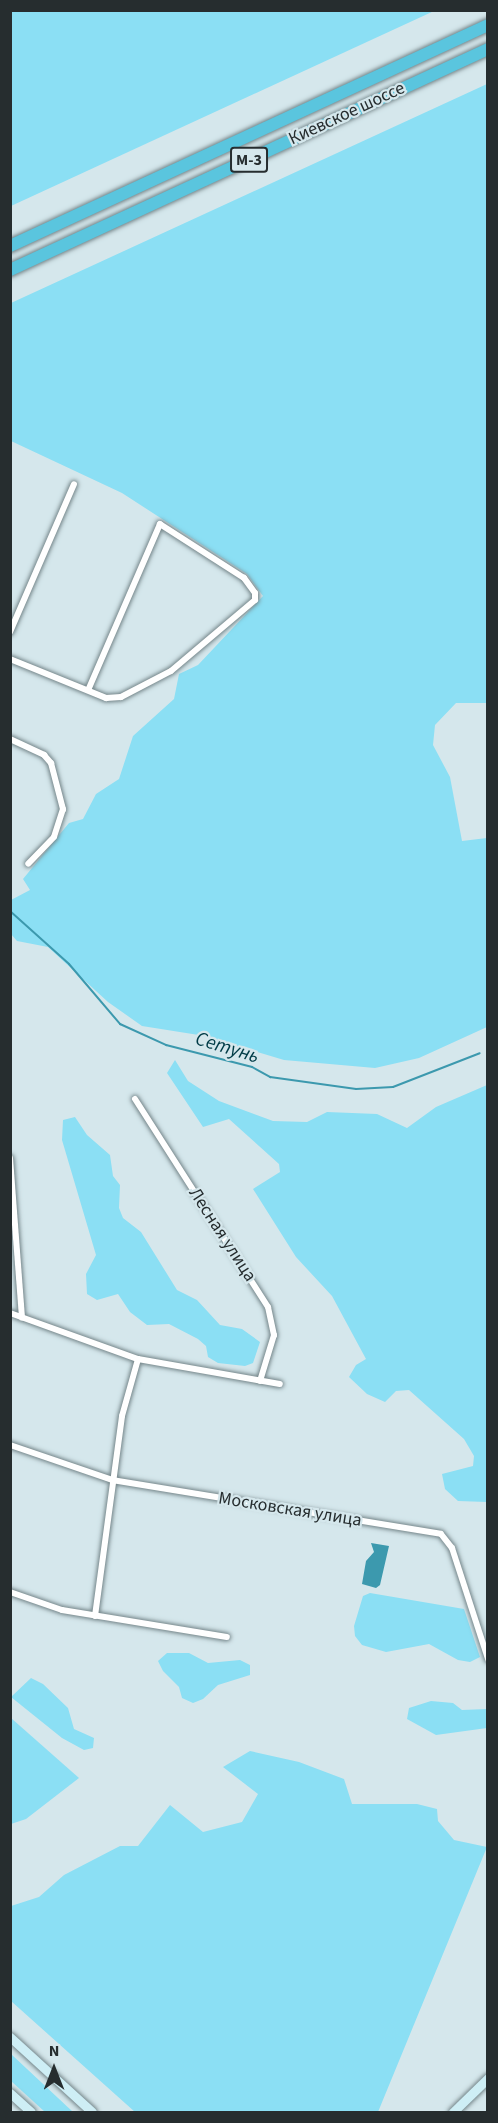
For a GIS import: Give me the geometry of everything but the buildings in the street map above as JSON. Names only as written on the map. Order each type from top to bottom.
[{"type":"highway","name":"Киевское шоссе","points":[[10,246],[488,25]]},
{"type":"highway","name":"Киевское шоссе","points":[[10,270],[488,49]]},
{"type":"main road","points":[[10,2037],[93,2112]]},
{"type":"main road","points":[[453,2112],[488,2078]]},
{"type":"main road","points":[[10,2093],[31,2112]]},
{"type":"street","points":[[10,632],[74,484]]},
{"type":"street","points":[[10,658],[106,698],[147,686],[171,671],[255,600],[255,593],[244,578],[160,524],[88,690]]},
{"type":"street","points":[[10,738],[44,754],[51,764],[63,808],[54,837],[28,864]]},
{"type":"street","name":"Лесная улица","points":[[135,1099],[268,1307],[274,1335],[260,1381]]},
{"type":"street","points":[[10,1158],[22,1318]]},
{"type":"street","points":[[10,1313],[138,1359],[280,1384]]},
{"type":"street","points":[[95,1616],[122,1416],[138,1359]]},
{"type":"street","name":"Московская улица","points":[[10,1445],[112,1480],[441,1534],[452,1548],[488,1659]]},
{"type":"street","points":[[10,1592],[62,1610],[227,1637]]},
{"type":"shaded area","points":[[11,10],[434,10],[434,11],[11,206]]},
{"type":"shaded area","points":[[487,84],[487,703],[456,703],[435,725],[433,745],[450,777],[462,841],[487,838],[487,1027],[419,1058],[375,1068],[284,1060],[205,1036],[142,1026],[108,1002],[48,947],[17,941],[11,934],[11,900],[30,890],[23,879],[69,823],[83,819],[96,794],[119,779],[133,736],[174,699],[179,674],[198,665],[263,596],[247,574],[122,493],[11,441],[11,303]]},
{"type":"shaded area","points":[[175,1060],[188,1081],[219,1101],[273,1121],[307,1122],[327,1112],[377,1114],[407,1128],[436,1107],[487,1085],[487,1502],[458,1501],[445,1489],[442,1474],[473,1466],[474,1456],[464,1439],[409,1390],[396,1391],[385,1402],[367,1394],[349,1377],[356,1365],[366,1359],[332,1296],[296,1257],[253,1189],[280,1172],[279,1164],[229,1119],[203,1127],[167,1073]]},
{"type":"shaded area","points":[[75,1117],[87,1135],[110,1155],[113,1176],[120,1185],[119,1208],[123,1218],[141,1232],[177,1290],[197,1300],[220,1325],[242,1329],[260,1342],[253,1363],[245,1366],[218,1363],[208,1357],[206,1346],[198,1339],[169,1324],[147,1325],[130,1312],[118,1294],[97,1300],[87,1294],[86,1274],[96,1255],[62,1140],[63,1120]]},
{"type":"shaded area","points":[[371,1543],[389,1546],[380,1585],[376,1588],[362,1584],[366,1561],[374,1552]]},
{"type":"shaded area","points":[[370,1593],[464,1609],[480,1657],[470,1662],[458,1660],[429,1644],[386,1652],[362,1645],[355,1636],[354,1626],[363,1596]]},
{"type":"shaded area","points":[[167,1653],[189,1653],[208,1663],[240,1660],[250,1665],[250,1675],[218,1685],[203,1699],[193,1703],[182,1698],[179,1687],[163,1671],[158,1661]]},
{"type":"shaded area","points":[[31,1678],[43,1684],[68,1708],[74,1729],[94,1738],[93,1748],[84,1750],[62,1738],[11,1697]]},
{"type":"shaded area","points":[[431,1701],[453,1703],[462,1710],[487,1709],[487,1728],[436,1735],[407,1719],[409,1708]]},
{"type":"shaded area","points":[[11,1718],[79,1778],[26,1819],[11,1824]]},
{"type":"shaded area","points":[[250,1751],[299,1762],[344,1779],[352,1804],[417,1804],[437,1809],[438,1821],[454,1840],[487,1847],[378,2112],[135,2112],[11,2001],[11,1906],[39,1897],[64,1875],[120,1846],[138,1846],[170,1805],[203,1832],[242,1822],[258,1794],[223,1767]]},
{"type":"shaded area","points":[[10,2054],[73,2112],[45,2112],[11,2081]]},
{"type":"waterway","name":"Сетунь","points":[[10,911],[69,964],[120,1024],[166,1045],[252,1067],[270,1077],[356,1089],[393,1087],[480,1053]]}]
